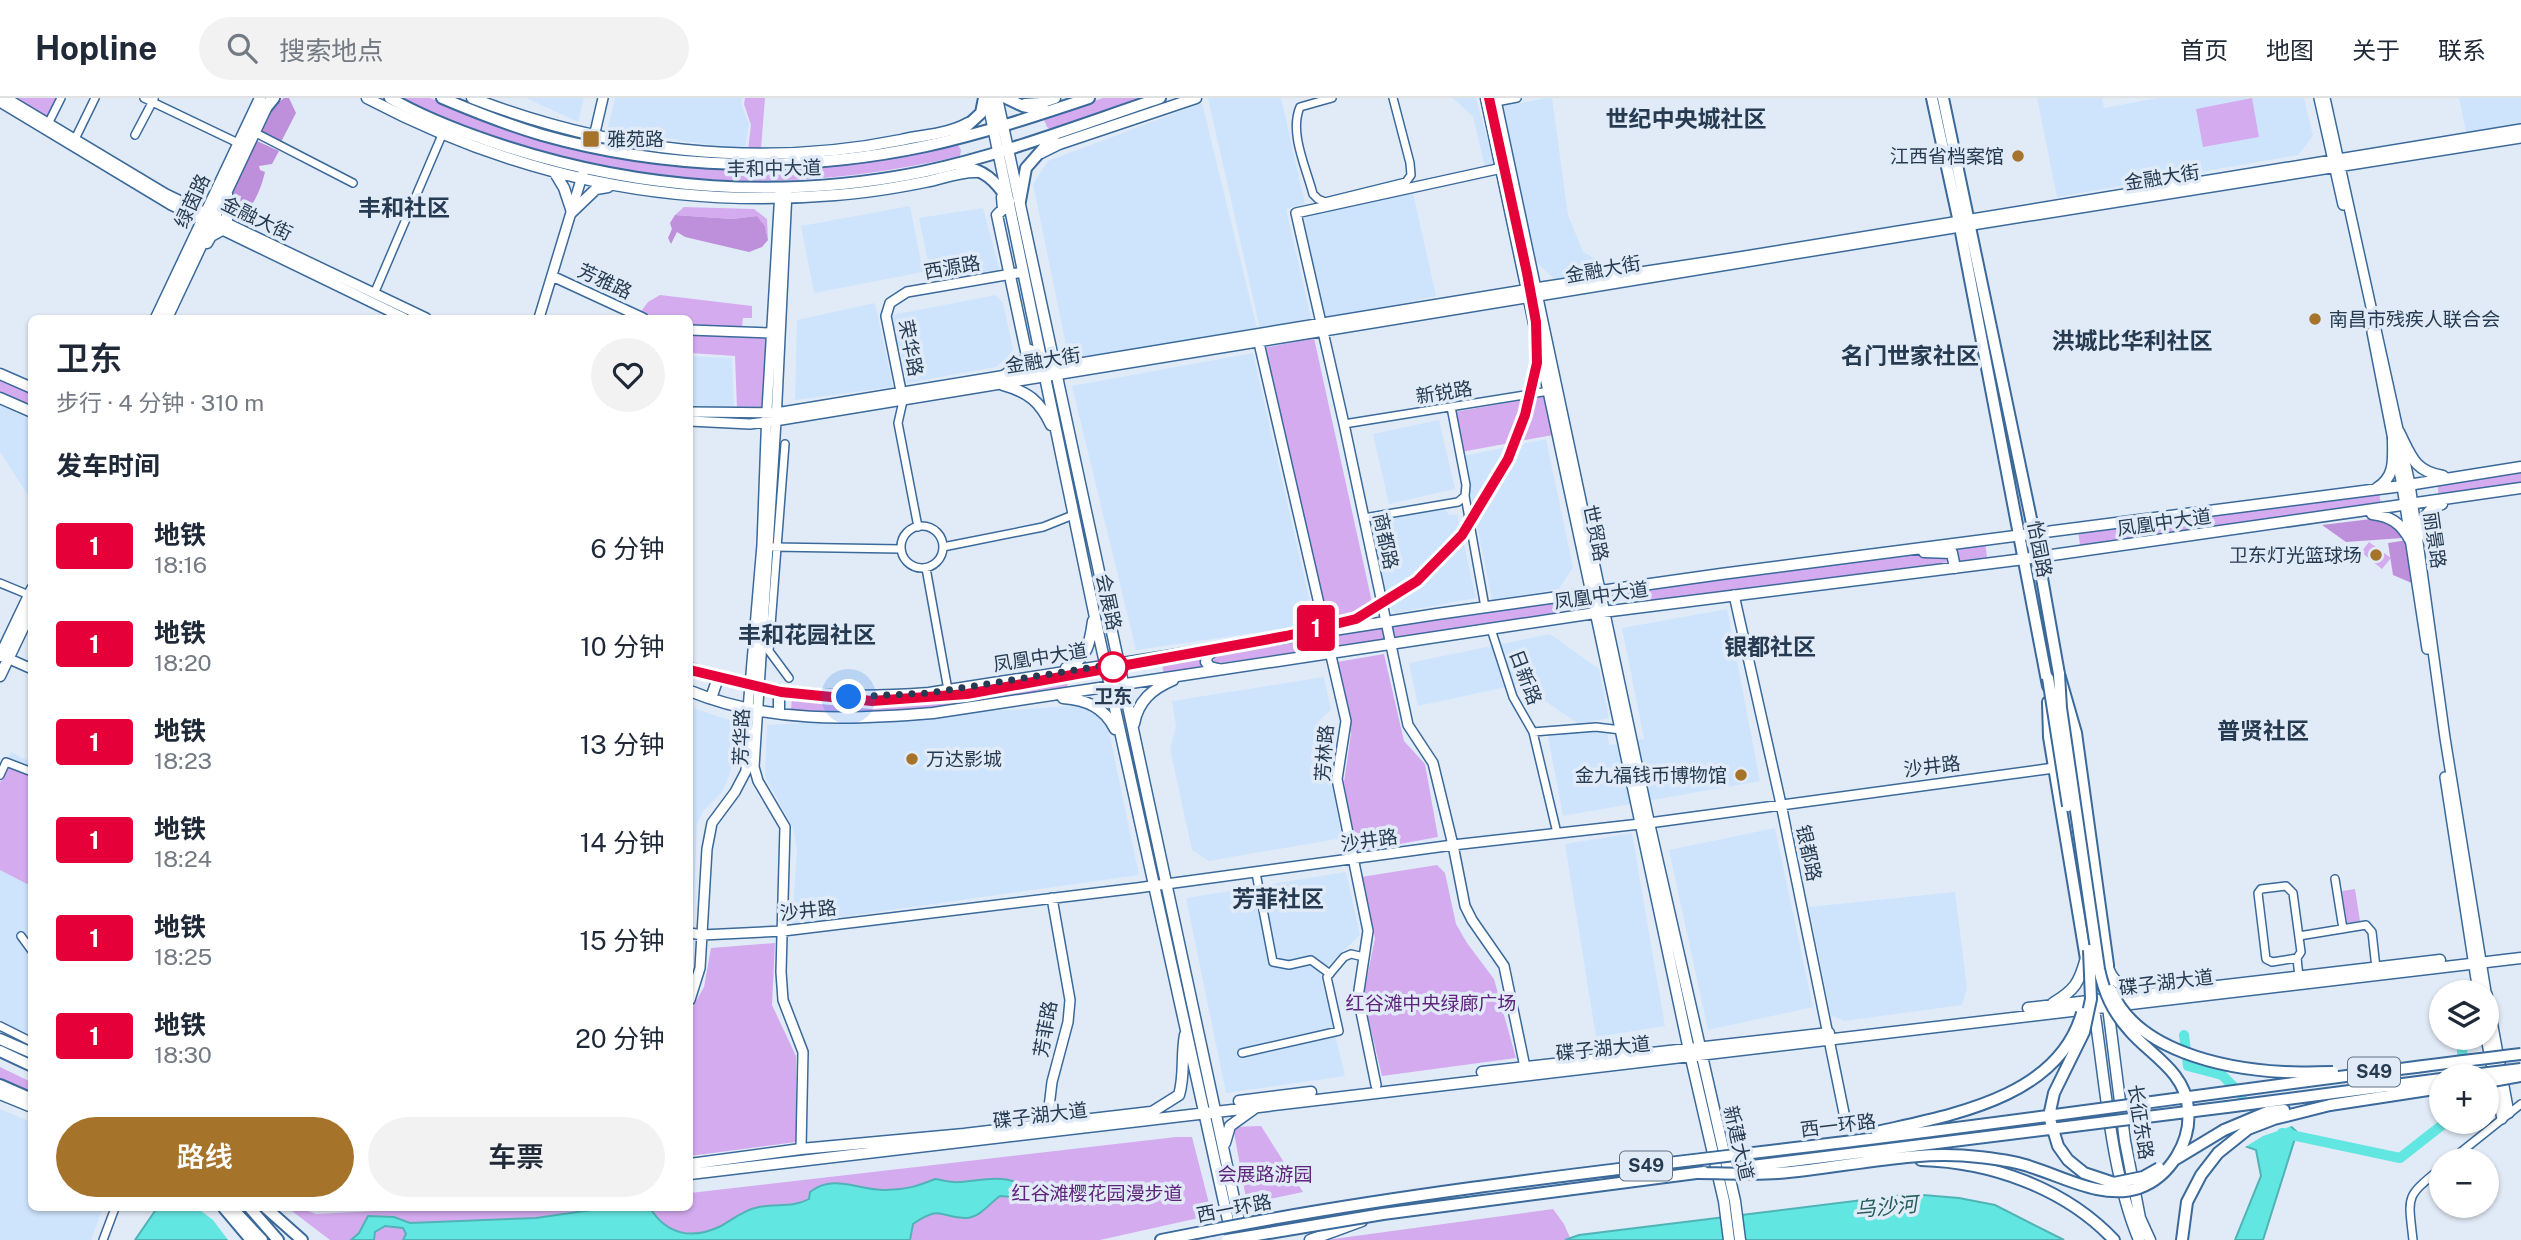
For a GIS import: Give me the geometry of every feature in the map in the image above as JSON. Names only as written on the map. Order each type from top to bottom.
[{"type":"main road","points":[[367,98],[442,135],[497,156],[555,173],[582,174],[615,185],[725,198],[783,193],[872,191],[970,172],[985,172]]},
{"type":"main road","name":"丰和中大道","points":[[442,98],[543,135],[593,141],[679,161],[776,164],[847,159],[926,146],[998,127],[1088,98]]},
{"type":"main road","points":[[472,98],[593,141],[692,151],[826,151],[952,130],[975,120]]},
{"type":"main road","points":[[951,139],[975,120],[986,98]]},
{"type":"main road","name":"会展路","points":[[986,98],[998,127],[1057,372],[1243,1240]]},
{"type":"main road","name":"会展路","points":[[997,98],[998,127]]},
{"type":"main road","points":[[1006,98],[1016,104],[1050,111]]},
{"type":"main road","points":[[1016,104],[1040,103],[1055,98]]},
{"type":"main road","name":"丰和中大道","points":[[395,100],[472,135],[582,174],[783,193],[882,179],[949,165],[1160,98]]},
{"type":"main road","points":[[1032,159],[1052,147],[1196,98]]},
{"type":"main road","name":"怡园路","points":[[1932,98],[1964,223],[2039,557],[2053,676],[2049,737],[2094,1004]]},
{"type":"main road","name":"怡园路","points":[[1943,98],[2024,559],[2053,676],[2076,733],[2108,965],[2108,1002]]},
{"type":"main road","name":"世贸路","points":[[1492,99],[1502,168],[1532,294],[1549,391],[1596,592]]},
{"type":"main road","name":"世贸路","points":[[1492,99],[1695,1052]]},
{"type":"main road","name":"绿茵路","points":[[168,315],[191,267],[238,144],[267,101]]},
{"type":"main road","name":"绿茵路","points":[[158,315],[208,219],[227,190],[267,101]]},
{"type":"main road","points":[[949,165],[971,167],[985,172],[1014,201],[1032,159],[1059,132]]},
{"type":"main road","points":[[555,173],[564,188],[572,212],[596,189],[615,185]]},
{"type":"main road","points":[[1001,189],[1003,209],[997,215],[1027,356]]},
{"type":"main road","points":[[191,267],[198,261],[211,236],[225,227],[227,190]]},
{"type":"main road","name":"会展路","points":[[1014,201],[1023,272],[1073,515],[1152,886],[1232,1240]]},
{"type":"main road","points":[[1034,326],[1027,356],[1002,381],[1036,401],[1044,410],[1057,438]]},
{"type":"main road","points":[[0,374],[28,386]]},
{"type":"main road","points":[[0,398],[28,410]]},
{"type":"main road","points":[[2396,436],[2418,467],[2454,478]]},
{"type":"main road","points":[[2375,489],[2384,483],[2392,472],[2396,436]]},
{"type":"main road","name":"凤凰中大道","points":[[693,669],[755,688],[849,697],[948,690],[1485,607],[2406,485],[2521,467]]},
{"type":"main road","name":"凤凰中大道","points":[[693,692],[748,709],[779,713],[859,719],[933,713],[1600,612],[2039,557],[2521,488]]},
{"type":"main road","points":[[2354,513],[2389,517],[2414,539],[2419,526],[2436,506],[2466,496]]},
{"type":"main road","points":[[1899,551],[1952,554],[1955,568]]},
{"type":"main road","points":[[0,676],[15,625],[28,596]]},
{"type":"main road","name":"世贸路","points":[[1600,612],[1621,730],[1645,824]]},
{"type":"main road","points":[[1029,677],[1076,664],[1088,648],[1094,614]]},
{"type":"main road","points":[[0,683],[4,657],[28,616]]},
{"type":"main road","points":[[0,647],[6,633],[15,625]]},
{"type":"main road","points":[[1112,626],[1124,652],[1139,657],[1157,657]]},
{"type":"main road","points":[[1217,648],[1207,656],[1206,664],[1224,670]]},
{"type":"main road","points":[[1134,728],[1138,708],[1151,692],[1184,676]]},
{"type":"main road","points":[[1698,1173],[1777,1173],[1927,1154],[1977,1157],[2028,1166],[2095,1188],[2116,1191],[2138,1188],[2166,1171],[2181,1149],[2188,1129],[2189,1107],[2175,1074],[2130,1031],[2113,1010],[2104,990],[2090,930],[2053,676]]},
{"type":"main road","points":[[710,698],[718,678]]},
{"type":"main road","points":[[779,690],[779,713]]},
{"type":"main road","points":[[1048,697],[1074,699],[1098,707],[1111,720],[1122,744]]},
{"type":"main road","points":[[2090,930],[2102,971],[2113,996],[2145,1032],[2172,1048],[2203,1060],[2240,1067],[2283,1072],[2357,1074]]},
{"type":"main road","points":[[2090,930],[2091,999],[2084,1032],[2054,1093],[2049,1116],[2058,1146],[2068,1160],[2084,1173],[2114,1183],[2143,1177],[2224,1130],[2267,1112],[2429,1090]]},
{"type":"main road","points":[[1818,1145],[1945,1116],[2020,1086],[2052,1064],[2067,1046],[2079,1023],[2087,998],[2090,930]]},
{"type":"main road","name":"碟子湖大道","points":[[2108,1002],[2157,1001],[2521,952]]},
{"type":"main road","points":[[2086,958],[2075,988],[2051,1009],[2083,1024],[2100,1046]]},
{"type":"main road","name":"碟子湖大道","points":[[1215,1107],[1267,1104],[2376,968],[2521,958]]},
{"type":"main road","points":[[2108,965],[2113,979],[2120,985],[2147,995]]},
{"type":"main road","points":[[2112,1044],[2123,1020],[2134,1010],[2157,1001]]},
{"type":"main road","name":"长征东路","points":[[2108,1002],[2139,1240]]},
{"type":"main road","name":"长征东路","points":[[2094,1004],[2114,1144],[2135,1219],[2150,1240]]},
{"type":"main road","points":[[1152,1112],[1179,1095],[1184,1078],[1181,1057],[1186,1031]]},
{"type":"main road","points":[[0,1039],[28,1052]]},
{"type":"main road","points":[[0,1051],[28,1064]]},
{"type":"main road","name":"碟子湖大道","points":[[693,1174],[1525,1066],[1695,1052]]},
{"type":"main road","name":"新建大道","points":[[1695,1052],[1735,1201],[1729,1240]]},
{"type":"main road","name":"西一环路","points":[[1161,1240],[1260,1220],[1397,1198],[2521,1054]]},
{"type":"main road","points":[[2499,1072],[2521,1069]]},
{"type":"main road","points":[[2499,1080],[2521,1076]]},
{"type":"main road","name":"西一环路","points":[[1227,1240],[1383,1214],[2429,1081]]},
{"type":"main road","points":[[0,1085],[28,1097]]},
{"type":"main road","points":[[0,1094],[28,1105]]},
{"type":"main road","points":[[1225,1154],[1225,1139],[1230,1126],[1247,1112],[1267,1104]]},
{"type":"main road","points":[[2182,1240],[2187,1202],[2201,1175],[2218,1153],[2248,1129],[2274,1119],[2330,1105]]},
{"type":"main road","name":"碟子湖大道","points":[[693,1164],[801,1149],[1152,1112],[1204,1109]]},
{"type":"main road","points":[[1897,1159],[1930,1160],[1981,1168],[2027,1180],[2079,1210],[2114,1240]]},
{"type":"main road","points":[[227,1211],[251,1240]]},
{"type":"main road","points":[[235,1211],[262,1240]]},
{"type":"main road","points":[[253,1211],[278,1240]]},
{"type":"main road","points":[[269,1211],[302,1240]]},
{"type":"main road","points":[[1310,1240],[1383,1214]]},
{"type":"main road","name":"新建大道","points":[[1732,1226],[1740,1240]]},
{"type":"street","name":"金融大街","points":[[6,98],[208,219]]},
{"type":"street","points":[[48,124],[61,98]]},
{"type":"street","points":[[72,138],[76,137],[95,98]]},
{"type":"street","points":[[593,141],[603,98]]},
{"type":"street","points":[[1332,98],[1300,107],[1296,118],[1296,129],[1313,194],[1325,202],[1406,183],[1411,175],[1410,163],[1393,98]]},
{"type":"street","points":[[1492,99],[1517,98]]},
{"type":"street","name":"丽景路","points":[[2319,98],[2336,163],[2406,485],[2445,738],[2477,980]]},
{"type":"street","name":"丽景路","points":[[2325,98],[2336,163]]},
{"type":"street","points":[[135,135],[150,99],[238,144]]},
{"type":"street","name":"金融大街","points":[[0,102],[171,205],[208,219],[420,315]]},
{"type":"street","name":"金融大街","points":[[1057,372],[1739,257],[2336,163],[2521,130]]},
{"type":"street","points":[[254,132],[353,183]]},
{"type":"street","points":[[374,294],[442,135]]},
{"type":"street","name":"金融大街","points":[[2336,163],[2521,138]]},
{"type":"street","name":"商都路","points":[[1502,168],[1296,214],[1408,725],[1433,763],[1454,845],[1465,906],[1504,965],[1525,1066]]},
{"type":"street","points":[[540,315],[582,174]]},
{"type":"street","name":"芳华路","points":[[693,990],[700,968],[707,849],[712,823],[746,771],[748,709],[755,688],[772,547],[772,332],[783,193]]},
{"type":"street","name":"芳华路","points":[[783,193],[762,545],[755,688],[759,711],[754,767],[758,781],[785,827],[787,839],[781,972],[783,1000],[803,1052],[801,1149]]},
{"type":"street","name":"金融大街","points":[[225,227],[398,315]]},
{"type":"street","name":"西源路","points":[[890,303],[907,292],[1023,272]]},
{"type":"street","name":"芳雅路","points":[[552,276],[636,315]]},
{"type":"street","name":"荣华路","points":[[890,303],[886,316],[902,397]]},
{"type":"street","name":"金融大街","points":[[693,421],[728,424],[1259,343],[1322,328]]},
{"type":"street","points":[[693,330],[772,332]]},
{"type":"street","name":"芳林路","points":[[1259,343],[1346,721],[1337,779],[1368,930],[1358,997],[1376,1085]]},
{"type":"street","name":"新锐路","points":[[1344,425],[1549,391]]},
{"type":"street","points":[[902,397],[898,423],[918,527]]},
{"type":"street","points":[[1451,407],[1485,607]]},
{"type":"street","name":"金融大街","points":[[693,412],[771,417]]},
{"type":"street","points":[[785,444],[772,547],[769,651],[789,678]]},
{"type":"street","points":[[1364,518],[1458,502],[1465,496]]},
{"type":"street","points":[[943,547],[1043,527],[1073,515]]},
{"type":"street","points":[[918,527],[926,527],[938,534],[943,547],[940,558],[926,568],[913,566],[903,556],[901,549],[904,537],[918,527]]},
{"type":"street","points":[[772,547],[901,549]]},
{"type":"street","points":[[926,568],[948,690]]},
{"type":"street","points":[[0,583],[28,591]]},
{"type":"street","name":"银都路","points":[[1734,595],[1781,804],[1845,1118]]},
{"type":"street","name":"日新路","points":[[1491,629],[1513,697],[1533,732],[1596,727],[1621,730]]},
{"type":"street","points":[[4,657],[28,667]]},
{"type":"street","points":[[1533,732],[1557,834]]},
{"type":"street","points":[[0,775],[6,762],[28,770]]},
{"type":"street","name":"沙井路","points":[[693,934],[783,931],[1256,873],[1454,845],[1645,824],[2054,768]]},
{"type":"street","points":[[1256,873],[1273,962],[1289,965],[1311,960],[1330,974]]},
{"type":"street","points":[[2335,878],[2343,929]]},
{"type":"street","points":[[2286,886],[2293,893],[2301,953],[2297,958],[2272,962],[2266,958],[2258,893],[2261,889],[2286,886]]},
{"type":"street","name":"芳菲路","points":[[1046,1124],[1052,1082],[1068,1022],[1070,1000],[1052,898]]},
{"type":"street","points":[[2299,936],[2366,925],[2370,928],[2376,968]]},
{"type":"street","points":[[21,936],[28,946]]},
{"type":"street","points":[[1242,1053],[1339,1031],[1327,977],[1344,957],[1351,954],[1364,957]]},
{"type":"street","points":[[2297,958],[2299,977]]},
{"type":"street","name":"丽景路","points":[[2476,960],[2483,980]]},
{"type":"street","points":[[0,1026],[28,1040]]},
{"type":"street","points":[[2489,1050],[2506,1116]]},
{"type":"street","name":"丽景路","points":[[2496,1050],[2506,1116]]},
{"type":"street","points":[[2466,1148],[2521,1104]]},
{"type":"street","points":[[2413,1240],[2410,1199],[2414,1191],[2429,1178]]},
{"type":"street","points":[[103,1240],[114,1211]]},
{"type":"shaded area","points":[[284,98],[289,98],[296,113],[281,142],[259,131],[268,111]]},
{"type":"shaded area","points":[[526,98],[584,98],[578,122]]},
{"type":"shaded area","points":[[615,98],[742,98],[741,104],[749,124],[745,149],[608,127]]},
{"type":"shaded area","points":[[1208,98],[1281,98],[1305,204],[1286,209],[1311,318],[1260,329]]},
{"type":"shaded area","points":[[1453,98],[1476,98],[1494,164],[1485,167],[1473,117]]},
{"type":"shaded area","points":[[1552,98],[1568,215],[1583,252],[1607,265],[1601,272],[1554,279],[1534,260],[1501,107]]},
{"type":"shaded area","points":[[2037,98],[2102,98],[2104,108],[2157,98],[2304,98],[2313,136],[2298,155],[2057,197]]},
{"type":"shaded area","points":[[2459,98],[2521,98],[2521,125],[2467,136]]},
{"type":"shaded area","points":[[1202,103],[1257,328],[1069,360],[1033,184],[1048,161]]},
{"type":"shaded area","points":[[257,141],[279,151],[272,164],[259,166],[260,170],[265,172],[258,194],[249,208],[231,219],[230,210],[240,202],[241,196],[231,194]]},
{"type":"shaded area","points":[[1413,193],[1436,296],[1324,321],[1301,217]]},
{"type":"shaded area","points":[[910,206],[923,272],[814,293],[801,226]]},
{"type":"shaded area","points":[[983,208],[1000,271],[932,281],[919,218]]},
{"type":"shaded area","points":[[675,215],[732,219],[757,216],[765,226],[768,240],[762,247],[749,252],[685,237],[677,232],[671,244],[668,238],[672,229],[670,223]]},
{"type":"shaded area","points":[[996,295],[1003,303],[1013,349],[1007,358],[996,367],[907,383],[892,315]]},
{"type":"shaded area","points":[[875,303],[893,387],[795,400],[797,320]]},
{"type":"shaded area","points":[[1253,353],[1315,624],[1136,650],[1072,386]]},
{"type":"shaded area","points":[[693,356],[732,358],[734,408],[693,405]]},
{"type":"shaded area","points":[[0,405],[28,419],[28,495],[0,452]]},
{"type":"shaded area","points":[[1439,420],[1455,489],[1389,504],[1373,434]]},
{"type":"shaded area","points":[[1546,439],[1573,567],[1559,589],[1492,600],[1463,456]]},
{"type":"shaded area","points":[[1445,509],[1449,515],[1457,514],[1476,598],[1395,613],[1384,601],[1366,529],[1374,521]]},
{"type":"shaded area","points":[[2371,519],[2396,526],[2403,538],[2346,542],[2322,525]]},
{"type":"shaded area","points":[[2407,540],[2414,584],[2393,575],[2388,543]]},
{"type":"shaded area","points":[[1727,609],[1760,781],[1563,816],[1548,736],[1607,729],[1609,745],[1644,739],[1622,628]]},
{"type":"shaded area","points":[[1550,634],[1599,669],[1609,718],[1579,724],[1520,684],[1418,706],[1409,663]]},
{"type":"shaded area","points":[[1324,677],[1331,710],[1319,721],[1342,838],[1209,861],[1192,850],[1170,749],[1176,726],[1172,701]]},
{"type":"shaded area","points":[[1103,704],[1139,875],[792,924],[797,850],[793,828],[765,776],[767,725]]},
{"type":"shaded area","points":[[693,708],[738,723],[734,758],[727,782],[721,793],[704,810],[697,824],[693,925]]},
{"type":"shaded area","points":[[11,752],[28,760],[28,1049],[0,1035],[0,775]]},
{"type":"shaded area","points":[[1775,828],[1813,1007],[1708,1030],[1669,850]]},
{"type":"shaded area","points":[[1632,833],[1665,1026],[1596,1037],[1565,844]]},
{"type":"shaded area","points":[[1346,872],[1360,935],[1320,973],[1345,1076],[1226,1093],[1186,898]]},
{"type":"shaded area","points":[[1955,892],[1967,988],[1962,1005],[1844,1021],[1831,1015],[1809,907]]},
{"type":"shaded area","points":[[0,1109],[28,1121],[28,1211],[102,1211],[91,1240],[0,1240]]},
{"type":"green space","points":[[15,98],[58,98],[48,118]]},
{"type":"green space","points":[[400,98],[430,98],[520,132],[756,169],[834,166],[958,145],[961,150],[960,156],[886,170],[814,179],[744,181],[675,176],[607,166],[538,150],[470,127]]},
{"type":"green space","points":[[745,98],[765,98],[761,149],[748,150],[751,125],[744,104]]},
{"type":"green space","points":[[1103,98],[1143,98],[1050,129],[1047,127],[1044,120],[1049,116]]},
{"type":"green space","points":[[2252,98],[2259,137],[2203,147],[2196,109]]},
{"type":"green space","points":[[684,207],[754,209],[767,219],[768,240],[765,226],[757,216],[732,219],[675,215]]},
{"type":"green space","points":[[660,295],[752,306],[752,318],[743,318],[742,327],[767,327],[764,409],[737,410],[735,356],[693,353],[693,315],[638,315],[648,302]]},
{"type":"green space","points":[[1314,338],[1375,616],[1328,622],[1264,348]]},
{"type":"green space","points":[[0,379],[28,391],[28,406],[0,393]]},
{"type":"green space","points":[[1546,396],[1553,435],[1461,452],[1454,412]]},
{"type":"green space","points":[[2521,470],[2521,483],[2439,496],[2437,483]]},
{"type":"green space","points":[[2379,492],[2381,505],[2080,545],[2078,531]]},
{"type":"green space","points":[[1985,542],[1987,557],[1637,603],[1635,591]]},
{"type":"green space","name":"卫东灯光篮球场","points":[[2369,542],[2391,558],[2382,569],[2361,552]]},
{"type":"green space","points":[[1557,601],[1560,606],[1559,613],[1214,664],[1212,651]]},
{"type":"green space","points":[[1208,651],[1211,665],[1164,674],[1161,660]]},
{"type":"green space","points":[[1384,654],[1404,741],[1425,764],[1438,837],[1356,852],[1344,782],[1351,734],[1337,662]]},
{"type":"green space","points":[[1066,675],[1068,689],[964,704],[895,712],[826,713],[791,710],[792,697],[851,701],[913,699]]},
{"type":"green space","points":[[7,767],[28,775],[28,884],[0,870],[0,783]]},
{"type":"green space","name":"红谷滩中央绿廊广场","points":[[1437,865],[1445,873],[1456,924],[1494,979],[1516,1058],[1382,1076],[1363,997],[1375,938],[1361,877]]},
{"type":"green space","points":[[2355,889],[2360,921],[2347,923],[2342,891]]},
{"type":"green space","points":[[775,943],[772,1005],[796,1056],[796,1142],[693,1156],[693,1007],[704,987],[711,948]]},
{"type":"green space","points":[[0,1067],[28,1081],[28,1094],[0,1081]]},
{"type":"green space","name":"会展路游园","points":[[1261,1126],[1303,1192],[1247,1204],[1233,1127]]},
{"type":"green space","name":"红谷滩樱花园漫步道","points":[[1192,1137],[1212,1215],[1100,1240],[330,1240],[292,1211],[316,1214],[375,1211],[693,1211],[693,1193]]},
{"type":"green space","points":[[1553,1209],[1571,1240],[1326,1240]]},
{"type":"water","points":[[2244,1083],[2297,1132],[2263,1240],[2235,1240],[2261,1176],[2256,1150],[2225,1139]]},
{"type":"water","points":[[935,1179],[956,1182],[1002,1179],[1016,1182],[1019,1190],[1013,1197],[1000,1196],[972,1217],[930,1214],[913,1224],[910,1240],[403,1240],[406,1234],[403,1228],[385,1226],[375,1232],[374,1240],[351,1240],[359,1233],[368,1216],[394,1217],[410,1223],[536,1218],[584,1211],[652,1211],[672,1229],[690,1234],[721,1226],[755,1208],[803,1202],[809,1199],[810,1192],[828,1184],[847,1184],[876,1190],[911,1187]]},
{"type":"water","name":"乌沙河","points":[[1911,1194],[1959,1198],[1995,1205],[2064,1240],[1565,1240],[1579,1235]]},
{"type":"water","points":[[155,1211],[222,1211],[265,1240],[135,1240]]},
{"type":"pier","points":[[2243,1080],[2295,1125],[2263,1136],[2242,1149],[2223,1142],[2222,1138]]},
{"type":"pier","points":[[201,1211],[229,1211],[268,1240],[228,1240],[213,1220]]},
{"type":"pier","points":[[2197,1226],[2198,1240],[2089,1240],[2092,1237],[2130,1230]]},
{"type":"waterway","points":[[2184,1035],[2188,1066],[2222,1075],[2242,1095]]},
{"type":"waterway","points":[[2462,1050],[2463,1064]]},
{"type":"waterway","points":[[2282,1133],[2400,1158],[2431,1134]]},
{"type":"metro line","name":"1","points":[[693,671],[781,692],[872,701],[967,694],[1286,636],[1356,619],[1417,581],[1462,535],[1508,459],[1525,415],[1537,363],[1536,322],[1489,98]]},
{"type":"place","name":"雅苑路","points":[[591,139]]},
{"type":"place","name":"江西省档案馆","points":[[2018,156]]},
{"type":"place","name":"南昌市残疾人联合会","points":[[2315,319]]},
{"type":"place","name":"卫东灯光篮球场","points":[[2376,555]]},
{"type":"place","name":"卫东","points":[[1113,667]]},
{"type":"place","name":"万达影城","points":[[912,759]]},
{"type":"place","name":"金九福钱币博物馆","points":[[1741,775]]},
{"type":"district","name":"世纪中央城社区","points":[[1686,119]]},
{"type":"district","name":"丰和社区","points":[[404,208]]},
{"type":"district","name":"洪城比华利社区","points":[[2132,341]]},
{"type":"district","name":"名门世家社区","points":[[1910,356]]},
{"type":"district","name":"丰和花园社区","points":[[807,635]]},
{"type":"district","name":"银都社区","points":[[1770,647]]},
{"type":"district","name":"普贤社区","points":[[2263,731]]},
{"type":"district","name":"芳菲社区","points":[[1278,899]]},
{"type":"route","points":[[849,697],[929,693],[1120,663],[1113,667]]}]
